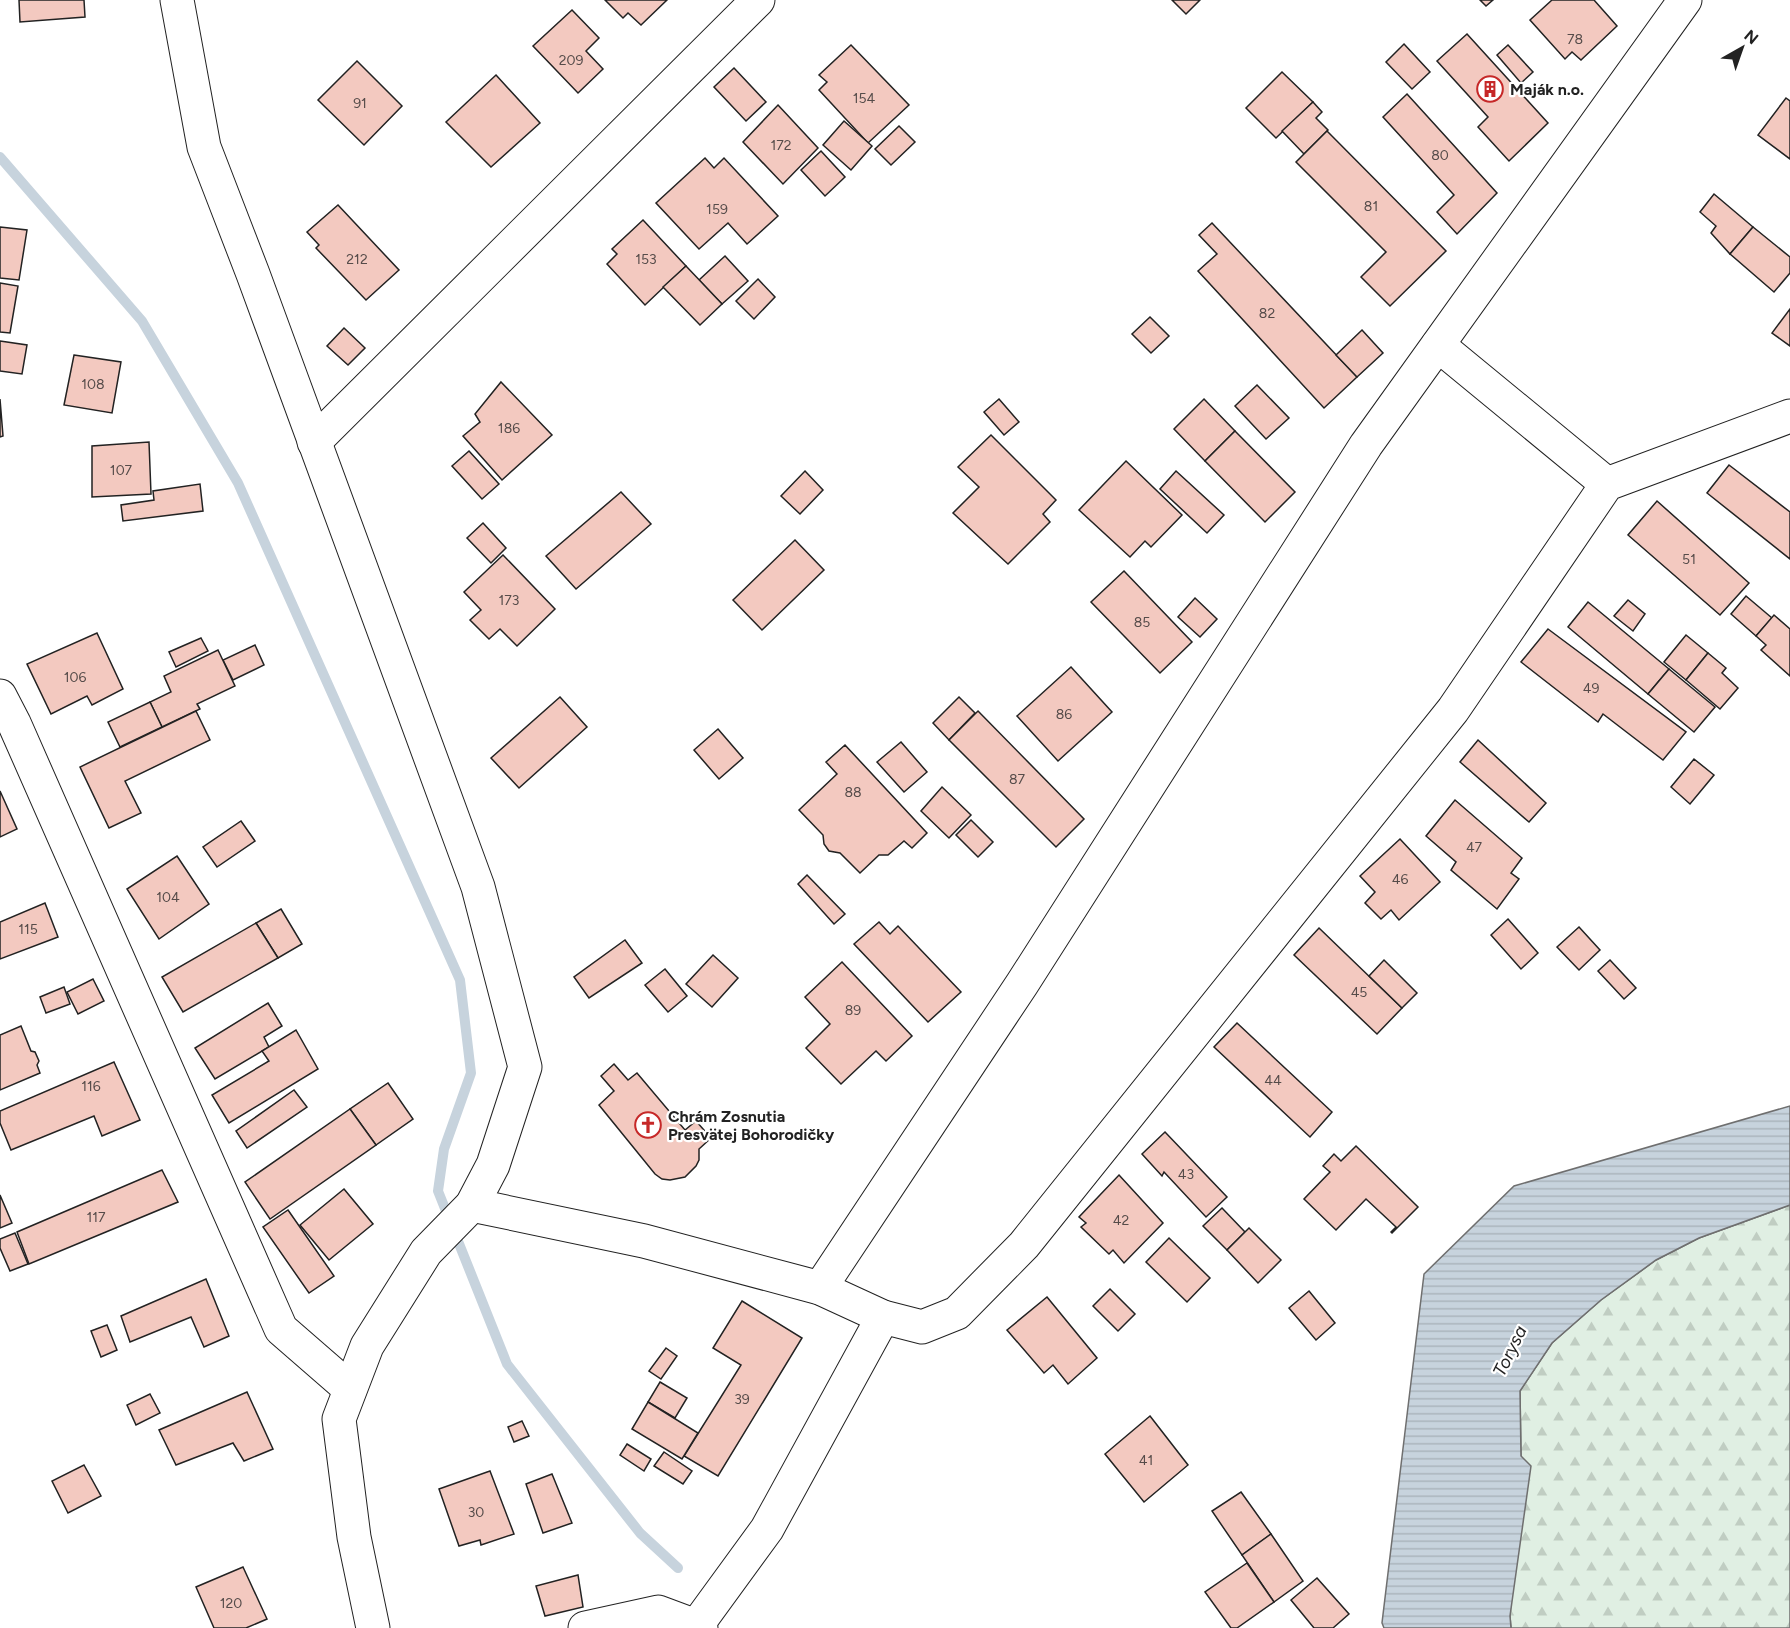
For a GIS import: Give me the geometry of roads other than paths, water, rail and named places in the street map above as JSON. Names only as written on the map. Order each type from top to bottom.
[{"type":"street","points":[[177,0],[204,147],[253,274],[478,887],[525,1067],[493,1165],[472,1205],[426,1252],[367,1346],[339,1419],[354,1537],[373,1628]]},
{"type":"street","points":[[314,442],[758,0]]},
{"type":"street","points":[[820,1288],[1022,984],[1366,445],[1685,0]]},
{"type":"street","points":[[1438,345],[1607,484]]},
{"type":"street","points":[[472,1205],[644,1241],[820,1288],[883,1317],[922,1327],[957,1313],[1024,1245],[1453,710],[1607,484],[1790,416]]},
{"type":"street","points":[[0,696],[14,723],[281,1329],[350,1389]]},
{"type":"street","points":[[585,1628],[658,1612],[699,1626],[767,1529],[883,1317]]},
{"type":"water","name":"Torysa","points":[[1790,1106],[1790,1205],[1699,1238],[1656,1260],[1601,1300],[1552,1343],[1520,1391],[1521,1456],[1531,1466],[1510,1616],[1511,1628],[1384,1628],[1382,1623],[1424,1274],[1514,1186]]},
{"type":"waterway","points":[[0,157],[142,321],[238,483],[460,980],[471,1073],[444,1149],[438,1191],[507,1364],[640,1533],[678,1568]]},
{"type":"place","name":"Maják n.o.","points":[[1490,89]]},
{"type":"place","name":"Chrám Zosnutia Presvätej Bohorodičky","points":[[648,1125]]}]
